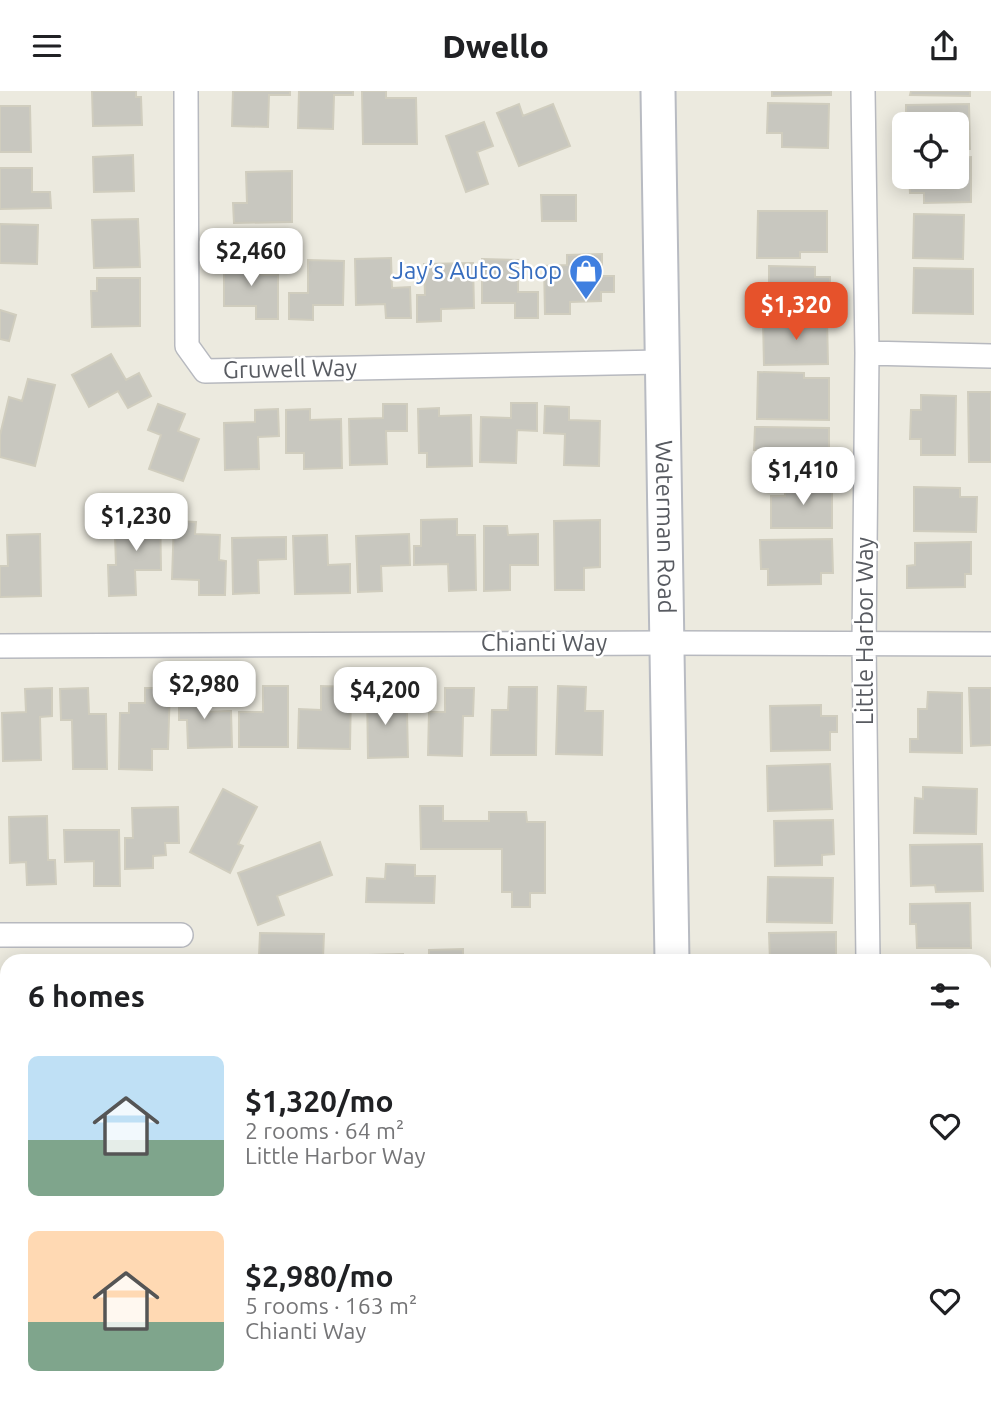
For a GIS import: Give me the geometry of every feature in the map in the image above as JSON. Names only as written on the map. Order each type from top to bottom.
[{"type":"main road","name":"Waterman Road","points":[[658,91],[671,954]]},
{"type":"street","name":"Gruwell Way","points":[[186,91],[187,346],[205,370],[661,362]]},
{"type":"street","name":"Little Harbor Way","points":[[863,91],[867,353],[864,644],[868,954]]},
{"type":"street","points":[[867,353],[991,355]]},
{"type":"street","name":"Chianti Way","points":[[0,646],[991,644]]},
{"type":"street","points":[[0,935],[181,935]]},
{"type":"building","points":[[92,91],[136,91],[136,97],[141,97],[142,125],[93,126]]},
{"type":"building","points":[[233,91],[290,91],[290,95],[269,95],[268,127],[232,126]]},
{"type":"building","points":[[299,91],[353,91],[353,95],[334,95],[333,129],[298,128]]},
{"type":"building","points":[[362,91],[386,91],[386,98],[416,98],[417,144],[363,144]]},
{"type":"building","points":[[772,91],[831,91],[831,95],[772,96]]},
{"type":"building","points":[[911,91],[970,91],[970,96],[910,95]]},
{"type":"building","points":[[768,103],[829,104],[828,148],[782,147],[782,133],[767,133]]},
{"type":"building","points":[[519,104],[523,116],[553,104],[570,146],[519,166],[497,113]]},
{"type":"building","points":[[969,104],[970,149],[969,112],[906,112],[906,105]]},
{"type":"building","points":[[0,106],[30,106],[31,152],[0,152]]},
{"type":"building","points":[[484,122],[493,146],[477,152],[488,184],[466,192],[446,136]]},
{"type":"building","points":[[133,155],[134,191],[94,192],[93,157]]},
{"type":"building","points":[[969,157],[971,202],[924,203],[924,193],[910,193],[910,189],[969,189]]},
{"type":"building","points":[[0,168],[32,168],[32,192],[50,192],[51,208],[0,209]]},
{"type":"building","points":[[292,171],[292,222],[234,223],[233,203],[247,203],[246,172]]},
{"type":"building","points":[[541,195],[576,195],[576,221],[542,221]]},
{"type":"building","points":[[758,211],[827,211],[827,252],[800,252],[800,258],[757,258]]},
{"type":"building","points":[[914,214],[964,215],[963,259],[913,258]]},
{"type":"building","points":[[138,219],[140,267],[94,268],[92,220]]},
{"type":"building","points":[[0,224],[38,225],[37,264],[0,263]]},
{"type":"building","points":[[602,254],[602,276],[614,276],[614,292],[601,292],[601,301],[570,302],[570,314],[545,314],[544,266],[567,265],[567,255]]},
{"type":"building","points":[[391,258],[392,288],[410,287],[411,318],[386,318],[385,304],[356,305],[355,259]]},
{"type":"building","points":[[224,259],[260,260],[260,275],[278,275],[278,319],[256,319],[256,306],[224,306]]},
{"type":"building","points":[[482,259],[518,260],[518,292],[538,292],[538,318],[515,318],[515,303],[482,303]]},
{"type":"building","points":[[308,260],[344,261],[343,305],[313,305],[313,320],[289,319],[289,293],[308,293]]},
{"type":"building","points":[[473,263],[474,308],[441,309],[441,321],[417,322],[417,295],[425,295],[424,264]]},
{"type":"building","points":[[769,266],[815,267],[815,277],[830,277],[830,312],[769,311]]},
{"type":"building","points":[[914,268],[973,269],[973,314],[913,313]]},
{"type":"building","points":[[97,278],[140,278],[140,326],[92,327],[91,291],[97,291]]},
{"type":"building","points":[[0,310],[16,315],[9,341],[0,339]]},
{"type":"building","points":[[827,318],[828,364],[764,365],[763,320]]},
{"type":"building","points":[[111,354],[126,380],[139,373],[151,396],[128,408],[118,391],[89,407],[72,375]]},
{"type":"building","points":[[758,372],[804,373],[804,378],[829,378],[829,420],[757,419]]},
{"type":"building","points":[[28,379],[55,385],[35,466],[0,457],[0,435],[9,397],[22,401]]},
{"type":"building","points":[[968,392],[991,392],[991,462],[969,462]]},
{"type":"building","points":[[921,395],[956,396],[955,455],[921,455],[921,439],[910,439],[911,410],[921,410]]},
{"type":"building","points":[[511,403],[537,403],[537,431],[517,430],[516,463],[480,462],[481,417],[511,418]]},
{"type":"building","points":[[158,404],[185,414],[178,431],[199,439],[183,481],[149,469],[161,435],[148,430]]},
{"type":"building","points":[[383,404],[407,404],[407,431],[386,431],[387,464],[350,465],[349,419],[383,418]]},
{"type":"building","points":[[545,406],[569,407],[569,420],[600,421],[599,466],[564,465],[565,434],[544,433]]},
{"type":"building","points":[[439,408],[439,416],[471,415],[472,466],[427,467],[427,453],[419,453],[418,409]]},
{"type":"building","points":[[278,409],[279,436],[258,437],[259,469],[225,470],[224,423],[255,422],[255,410]]},
{"type":"building","points":[[310,409],[310,420],[341,419],[342,468],[304,469],[304,453],[286,453],[286,410]]},
{"type":"building","points":[[755,427],[829,428],[829,472],[764,471],[764,450],[754,450]]},
{"type":"building","points":[[785,483],[832,484],[832,528],[771,528],[771,496],[785,496]]},
{"type":"building","points":[[914,487],[960,488],[960,497],[977,497],[976,532],[914,531]]},
{"type":"building","points":[[138,507],[160,507],[161,570],[135,570],[136,595],[109,596],[108,565],[116,565],[115,535],[139,535]]},
{"type":"building","points":[[457,519],[457,535],[475,535],[476,590],[449,591],[448,564],[414,565],[414,546],[421,546],[421,520]]},
{"type":"building","points":[[600,520],[600,567],[584,568],[584,590],[555,590],[554,521]]},
{"type":"building","points":[[174,521],[196,522],[195,534],[220,535],[219,560],[226,561],[225,595],[199,595],[199,580],[172,579]]},
{"type":"building","points":[[484,526],[507,526],[508,535],[538,534],[538,565],[510,565],[510,590],[484,591]]},
{"type":"building","points":[[40,534],[41,596],[0,597],[0,566],[8,566],[7,535]]},
{"type":"building","points":[[409,534],[410,565],[381,566],[382,591],[358,592],[356,536]]},
{"type":"building","points":[[327,535],[328,565],[350,564],[350,593],[295,594],[293,536]]},
{"type":"building","points":[[286,537],[286,559],[258,560],[259,593],[233,594],[232,538]]},
{"type":"building","points":[[832,539],[833,573],[821,573],[821,584],[768,585],[768,569],[761,569],[760,540]]},
{"type":"building","points":[[971,542],[971,574],[965,574],[965,587],[907,588],[907,566],[915,565],[915,543]]},
{"type":"building","points":[[263,686],[288,686],[288,747],[239,747],[239,712],[263,712]]},
{"type":"building","points":[[321,686],[351,687],[350,749],[298,748],[299,709],[321,710]]},
{"type":"building","points":[[558,686],[586,687],[585,711],[603,711],[602,755],[556,754]]},
{"type":"building","points":[[179,687],[205,687],[205,712],[231,711],[232,747],[188,748],[187,720],[179,720]]},
{"type":"building","points":[[509,687],[537,687],[536,755],[491,755],[492,710],[508,710]]},
{"type":"building","points":[[52,688],[52,716],[40,717],[41,760],[3,761],[2,713],[26,712],[25,689]]},
{"type":"building","points":[[88,688],[89,714],[106,714],[107,769],[73,769],[72,720],[61,720],[60,689]]},
{"type":"building","points":[[145,688],[170,688],[168,749],[152,749],[152,770],[119,769],[120,713],[129,713],[129,703],[145,703]]},
{"type":"building","points":[[367,688],[390,688],[390,712],[407,712],[408,757],[368,758]]},
{"type":"building","points":[[445,688],[474,688],[473,716],[463,716],[462,756],[428,755],[429,712],[445,712]]},
{"type":"building","points":[[969,688],[991,688],[991,745],[971,746]]},
{"type":"building","points":[[928,692],[962,693],[962,753],[910,752],[910,739],[918,739],[918,709],[927,709]]},
{"type":"building","points":[[821,705],[821,716],[837,716],[837,732],[830,732],[830,750],[771,751],[770,706]]},
{"type":"building","points":[[830,764],[832,809],[768,811],[767,766]]},
{"type":"building","points":[[923,787],[977,789],[976,834],[914,833],[915,798],[923,799]]},
{"type":"building","points":[[223,789],[257,807],[238,844],[243,846],[230,873],[190,852]]},
{"type":"building","points":[[420,806],[443,806],[443,821],[489,821],[489,812],[526,812],[527,822],[545,822],[545,893],[530,893],[530,907],[512,907],[512,892],[502,892],[502,849],[421,849]]},
{"type":"building","points":[[178,807],[179,843],[165,843],[166,855],[153,856],[153,868],[125,869],[125,838],[133,838],[132,808]]},
{"type":"building","points":[[47,816],[48,860],[55,860],[56,884],[27,885],[26,862],[10,863],[9,817]]},
{"type":"building","points":[[833,820],[834,854],[822,855],[822,865],[775,866],[774,821]]},
{"type":"building","points":[[64,830],[119,830],[120,886],[94,886],[94,861],[65,862]]},
{"type":"building","points":[[320,842],[332,875],[277,896],[284,915],[258,925],[238,873]]},
{"type":"building","points":[[982,844],[983,891],[936,892],[935,885],[911,886],[910,845]]},
{"type":"building","points":[[386,864],[415,865],[415,876],[435,876],[434,903],[366,902],[367,878],[385,879]]},
{"type":"building","points":[[768,877],[833,878],[832,923],[767,922]]},
{"type":"building","points":[[970,903],[971,948],[917,948],[916,924],[910,924],[910,904]]},
{"type":"building","points":[[836,932],[836,954],[770,954],[769,933]]},
{"type":"building","points":[[260,933],[324,934],[323,954],[259,954]]},
{"type":"building","points":[[463,949],[463,954],[429,954],[429,950]]},
{"type":"place","name":"Jay’s Auto Shop","points":[[586,301]]}]
